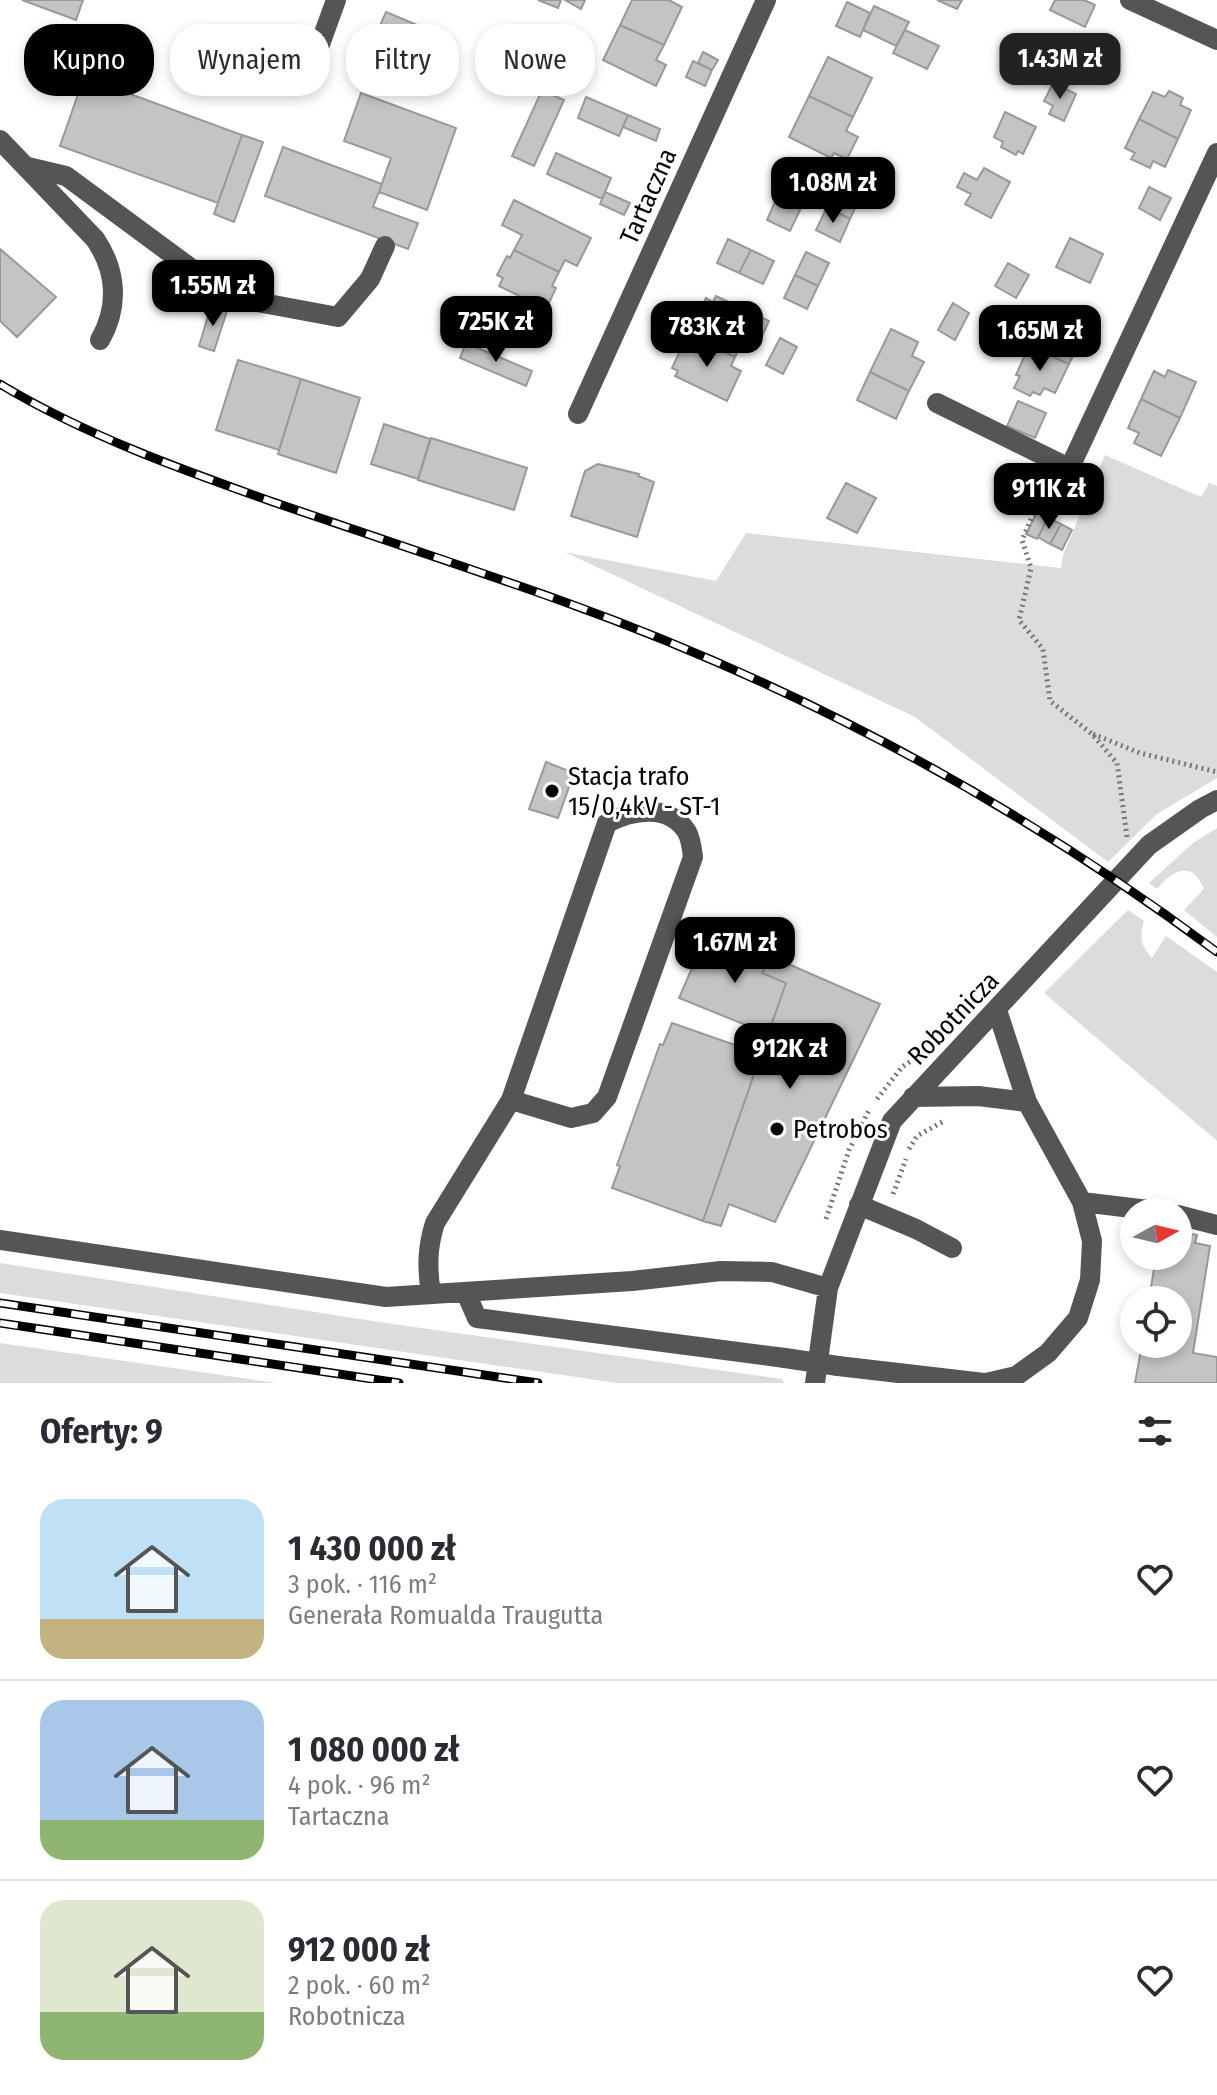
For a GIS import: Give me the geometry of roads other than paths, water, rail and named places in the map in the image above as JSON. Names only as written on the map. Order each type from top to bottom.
[{"type":"street","points":[[327,24],[336,0]]},
{"type":"street","name":"Tartaczna","points":[[578,414],[766,0]]},
{"type":"street","points":[[1130,0],[1217,40]]},
{"type":"street","points":[[0,140],[95,239],[110,267],[113,308],[100,340]]},
{"type":"street","points":[[1056,497],[1217,153]]},
{"type":"street","points":[[28,167],[66,176],[215,286],[241,299],[338,317],[370,279],[385,246]]},
{"type":"street","points":[[937,403],[1071,469]]},
{"type":"street","name":"Robotnicza","points":[[815,1383],[828,1288],[892,1121],[1149,845],[1217,800]]},
{"type":"street","points":[[431,1294],[427,1264],[435,1223],[511,1100],[607,823],[626,814],[649,810],[676,819],[688,834],[693,857],[607,1097],[593,1113],[571,1118],[511,1100]]},
{"type":"street","points":[[466,1293],[477,1318],[985,1383],[1016,1376],[1048,1353],[1078,1318],[1090,1280],[1092,1241],[1082,1202],[1027,1102],[997,1010]]},
{"type":"street","points":[[913,1097],[978,1096],[1027,1102]]},
{"type":"street","points":[[1082,1202],[1120,1207]]},
{"type":"street","points":[[859,1205],[952,1248]]},
{"type":"street","points":[[1192,1219],[1217,1225]]},
{"type":"street","points":[[0,1240],[386,1297],[632,1281],[721,1271],[772,1272],[828,1288]]},
{"type":"railway","points":[[0,384],[65,419],[168,464],[562,601],[735,670],[903,752],[984,798],[1063,846],[1217,952]]},
{"type":"railway","points":[[0,1303],[538,1383]]},
{"type":"railway","points":[[0,1323],[399,1383]]},
{"type":"place","name":"Stacja trafo 15/0,4kV - ST-1","points":[[552,791]]},
{"type":"place","name":"Petrobos","points":[[777,1129]]}]
